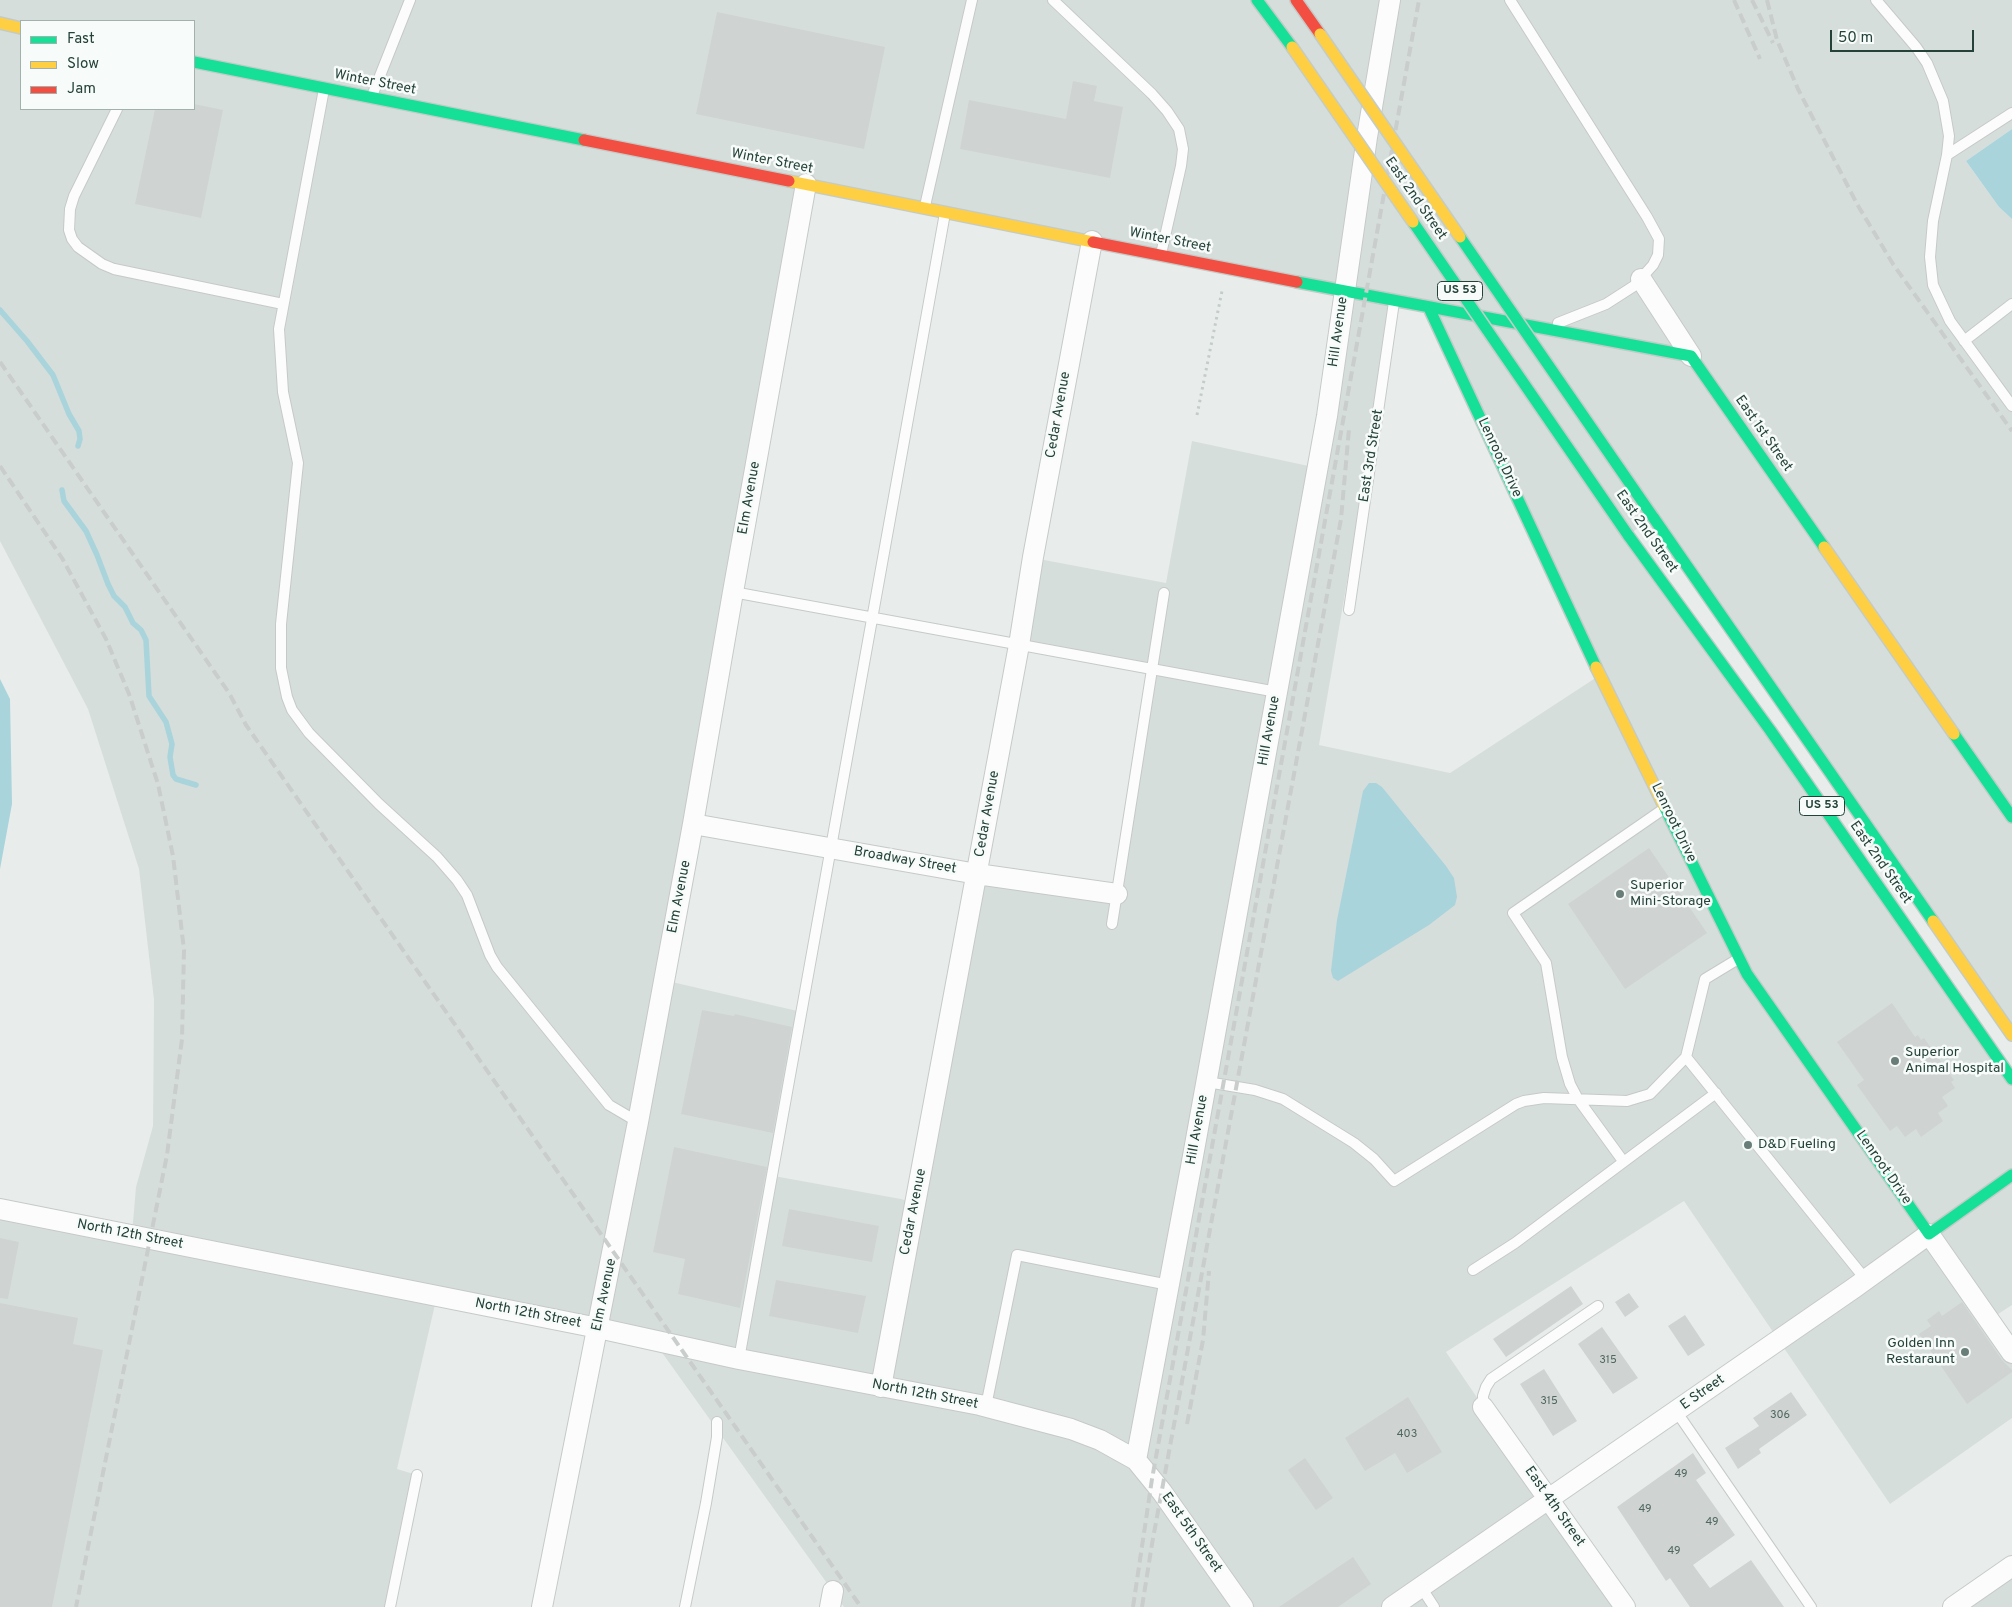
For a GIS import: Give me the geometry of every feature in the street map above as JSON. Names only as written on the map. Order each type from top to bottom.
[{"type":"main road","name":"East 2nd Street","points":[[1258,0],[1628,535],[1770,730],[2012,1079]]},
{"type":"main road","name":"East 2nd Street","points":[[1296,0],[2012,1035]]},
{"type":"main road","points":[[0,23],[20,28]]},
{"type":"main road","name":"Winter Street","points":[[195,62],[1345,292]]},
{"type":"main road","points":[[1345,292],[1691,356]]},
{"type":"main road","name":"Lenroot Drive","points":[[1429,308],[1600,675],[1747,974],[1929,1234]]},
{"type":"main road","name":"East 1st Street","points":[[1691,356],[2012,818]]},
{"type":"main road","name":"E Street","points":[[1929,1234],[2012,1175]]},
{"type":"street","name":"Hill Avenue","points":[[1136,1460],[1207,1082],[1327,416],[1367,137],[1390,0]]},
{"type":"street","name":"Elm Avenue","points":[[542,1607],[638,1122],[693,824],[806,184]]},
{"type":"street","name":"Cedar Avenue","points":[[882,1387],[1092,241]]},
{"type":"street","points":[[1641,279],[1691,356]]},
{"type":"street","name":"Broadway Street","points":[[693,824],[977,874],[1117,894]]},
{"type":"street","name":"North 12th Street","points":[[0,1209],[598,1328],[739,1359],[986,1406],[1028,1416],[1086,1434],[1113,1446],[1136,1460]]},
{"type":"street","name":"E Street","points":[[1392,1607],[1866,1280],[1929,1234]]},
{"type":"street","name":"Lenroot Drive","points":[[1929,1234],[2012,1353]]},
{"type":"street","name":"East 4th Street","points":[[1484,1407],[1625,1607]]},
{"type":"street","name":"East 5th Street","points":[[1136,1460],[1157,1486],[1243,1607]]},
{"type":"street","points":[[1953,1607],[2012,1566]]},
{"type":"lane","points":[[371,97],[410,0]]},
{"type":"lane","points":[[924,208],[972,0]]},
{"type":"lane","points":[[1053,0],[1160,103],[1179,129],[1184,149],[1161,255]]},
{"type":"lane","points":[[1510,0],[1657,235],[1659,243],[1657,259],[1641,279],[1626,291],[1606,304],[1543,329]]},
{"type":"lane","points":[[1876,0],[1916,47],[1931,71],[1943,101],[1947,119],[1949,136],[1947,155],[1930,243],[1931,273],[1939,300],[1950,321],[2012,406]]},
{"type":"lane","points":[[324,88],[283,304],[279,335],[283,384],[298,464],[281,624],[281,668],[285,689],[292,710],[308,733],[379,804],[448,868],[466,894],[490,955],[497,967],[609,1104],[638,1122]]},
{"type":"lane","points":[[117,110],[70,209],[69,230],[72,239],[78,247],[102,264],[114,269],[283,304]]},
{"type":"lane","points":[[1947,155],[2012,113]]},
{"type":"lane","points":[[739,1359],[945,212]]},
{"type":"lane","name":"East 3rd Street","points":[[1349,610],[1395,301]]},
{"type":"lane","points":[[1964,341],[2012,304]]},
{"type":"lane","points":[[733,592],[1277,692]]},
{"type":"lane","points":[[1112,924],[1164,593]]},
{"type":"lane","points":[[1623,1161],[1578,1098],[1565,1072],[1546,963],[1513,913],[1665,808]]},
{"type":"lane","points":[[1207,1082],[1255,1090],[1283,1099],[1354,1143],[1374,1159],[1394,1181],[1516,1104],[1532,1098],[1578,1098],[1614,1101],[1640,1098],[1658,1088],[1686,1057],[1705,979],[1739,958]]},
{"type":"lane","points":[[1686,1057],[1866,1280]]},
{"type":"lane","points":[[1473,1270],[1515,1243],[1716,1093]]},
{"type":"lane","points":[[986,1406],[1017,1255],[1169,1285]]},
{"type":"lane","points":[[1484,1407],[1483,1396],[1486,1386],[1491,1379],[1598,1306]]},
{"type":"lane","points":[[1676,1411],[1811,1607]]},
{"type":"lane","points":[[685,1607],[706,1504],[717,1437],[717,1422]]},
{"type":"lane","points":[[390,1607],[417,1475]]},
{"type":"lane","points":[[1420,1587],[1434,1607]]},
{"type":"path","points":[[1197,415],[1226,268]]},
{"type":"shaded area","points":[[0,0],[2012,0],[2012,129],[1966,161],[1999,207],[2012,219],[2012,1035],[1652,517],[1629,535],[2012,1079],[2012,1305],[1989,1320],[2012,1353],[2012,1418],[1890,1504],[1684,1201],[1446,1352],[1620,1607],[844,1607],[653,1340],[437,1296],[397,1469],[417,1475],[390,1607],[0,1607],[0,1219],[131,1245],[136,1187],[153,1126],[154,1000],[139,869],[88,709],[0,541]],"holes":[[[806,184],[1345,292],[1318,468],[1192,441],[1166,583],[1039,559],[1019,645],[1153,669],[1117,894],[977,874],[914,1203],[774,1176],[802,1012],[672,982]],[[1395,301],[1429,308],[1600,675],[1450,773],[1319,745]]]},
{"type":"shaded area","points":[[2012,1572],[2012,1607],[1961,1607]]},
{"type":"water","points":[[2012,129],[2012,219],[1999,207],[1966,161]]},
{"type":"water","points":[[0,679],[10,699],[12,804],[0,869]]},
{"type":"water","points":[[1369,783],[1376,783],[1382,787],[1446,866],[1454,878],[1457,897],[1455,905],[1429,925],[1338,981],[1333,978],[1331,971],[1337,920],[1363,791]]},
{"type":"building","points":[[717,12],[885,47],[864,149],[696,114]]},
{"type":"building","points":[[1073,81],[1097,86],[1094,101],[1123,107],[1110,178],[960,149],[969,100],[1066,119]]},
{"type":"building","points":[[195,104],[223,110],[201,218],[135,204],[155,110],[195,110]]},
{"type":"building","points":[[1649,848],[1707,933],[1625,989],[1568,904]]},
{"type":"building","name":"Superior Animal Hospital","points":[[1892,1003],[1915,1037],[1918,1035],[1921,1040],[1924,1038],[1954,1080],[1951,1082],[1955,1088],[1942,1097],[1948,1106],[1938,1113],[1943,1121],[1921,1137],[1916,1129],[1905,1137],[1897,1126],[1890,1131],[1857,1085],[1864,1080],[1837,1042]]},
{"type":"building","points":[[702,1010],[734,1016],[735,1014],[792,1027],[773,1133],[681,1114]]},
{"type":"building","points":[[674,1147],[767,1167],[740,1308],[678,1294],[685,1259],[653,1252]]},
{"type":"building","points":[[789,1209],[879,1226],[872,1262],[782,1246]]},
{"type":"building","points":[[0,1238],[19,1242],[8,1299],[0,1298]]},
{"type":"building","points":[[776,1280],[866,1296],[858,1333],[769,1316]]},
{"type":"building","points":[[1571,1286],[1583,1304],[1506,1357],[1493,1339]]},
{"type":"building","points":[[1629,1293],[1639,1307],[1625,1317],[1615,1302]]},
{"type":"building","name":"Golden Inn Restaraunt","points":[[1962,1302],[2002,1360],[2012,1370],[2012,1372],[1967,1404],[1919,1334],[1931,1326],[1927,1320],[1939,1311],[1942,1316]]},
{"type":"building","points":[[0,1303],[78,1318],[73,1344],[103,1350],[52,1607],[0,1607]]},
{"type":"building","points":[[1685,1315],[1705,1345],[1688,1356],[1668,1326]]},
{"type":"building","points":[[1602,1327],[1638,1378],[1613,1394],[1578,1344]]},
{"type":"building","points":[[1544,1369],[1577,1421],[1553,1436],[1520,1384]]},
{"type":"building","points":[[1791,1392],[1807,1415],[1759,1449],[1761,1453],[1738,1469],[1725,1448],[1759,1426],[1753,1418]]},
{"type":"building","points":[[1408,1397],[1442,1452],[1407,1473],[1395,1453],[1365,1471],[1345,1438]]},
{"type":"building","points":[[1693,1453],[1706,1473],[1696,1480],[1735,1535],[1693,1565],[1710,1588],[1751,1560],[1784,1607],[1690,1607],[1670,1578],[1666,1581],[1617,1507]]},
{"type":"building","points":[[1305,1458],[1333,1498],[1316,1510],[1288,1470]]},
{"type":"building","points":[[1353,1557],[1371,1584],[1338,1607],[1279,1607]]},
{"type":"waterway","points":[[0,310],[53,375],[69,414],[79,431],[80,439],[78,446]]},
{"type":"waterway","points":[[62,490],[64,501],[86,531],[114,596],[125,607],[133,623],[141,630],[146,640],[149,696],[166,722],[172,744],[170,757],[173,775],[176,779],[196,785]]},
{"type":"railway","points":[[1133,1607],[1152,1479],[1419,0]]},
{"type":"railway","points":[[1734,0],[1760,59]]},
{"type":"railway","points":[[1752,0],[1773,43]]},
{"type":"railway","points":[[1767,0],[1777,40],[1798,89],[1857,204],[1893,264],[2012,431]]},
{"type":"railway","points":[[0,362],[229,693],[246,725],[861,1607]]},
{"type":"railway","points":[[1142,1607],[1341,519],[1349,429]]},
{"type":"railway","points":[[0,466],[62,558],[106,639],[129,694],[158,784],[173,856],[184,950],[182,1039],[167,1155],[76,1607]]},
{"type":"railway","points":[[1187,1424],[1203,1340],[1209,1271]]},
{"type":"traffic: fast","points":[[1257,0],[1292,47]]},
{"type":"traffic: fast","points":[[195,62],[584,140]]},
{"type":"traffic: fast","points":[[1413,222],[1628,535]]},
{"type":"traffic: fast","points":[[1460,237],[1653,517]]},
{"type":"traffic: fast","points":[[1297,282],[1691,356],[1824,547]]},
{"type":"traffic: fast","points":[[1429,308],[1596,667]]},
{"type":"traffic: fast","points":[[1653,517],[1933,921]]},
{"type":"traffic: fast","points":[[1628,535],[1770,730],[2012,1079]]},
{"type":"traffic: fast","points":[[1954,734],[2012,817]]},
{"type":"traffic: fast","points":[[1664,806],[1747,974],[1929,1234],[2012,1175]]},
{"type":"traffic: slow","points":[[0,23],[20,28]]},
{"type":"traffic: slow","points":[[1320,34],[1460,237]]},
{"type":"traffic: slow","points":[[1292,47],[1413,222]]},
{"type":"traffic: slow","points":[[789,181],[1093,242]]},
{"type":"traffic: slow","points":[[1824,547],[1954,734]]},
{"type":"traffic: slow","points":[[1596,667],[1664,806]]},
{"type":"traffic: slow","points":[[1933,921],[2012,1035]]},
{"type":"traffic: jam","points":[[1296,0],[1320,34]]},
{"type":"traffic: jam","points":[[584,140],[789,181]]},
{"type":"traffic: jam","points":[[1093,242],[1297,282]]},
{"type":"place","name":"Superior Mini-Storage","points":[[1620,894]]},
{"type":"place","name":"Superior Animal Hospital","points":[[1895,1061]]},
{"type":"place","name":"D&D Fueling","points":[[1748,1145]]},
{"type":"place","name":"Golden Inn Restaraunt","points":[[1965,1352]]}]
